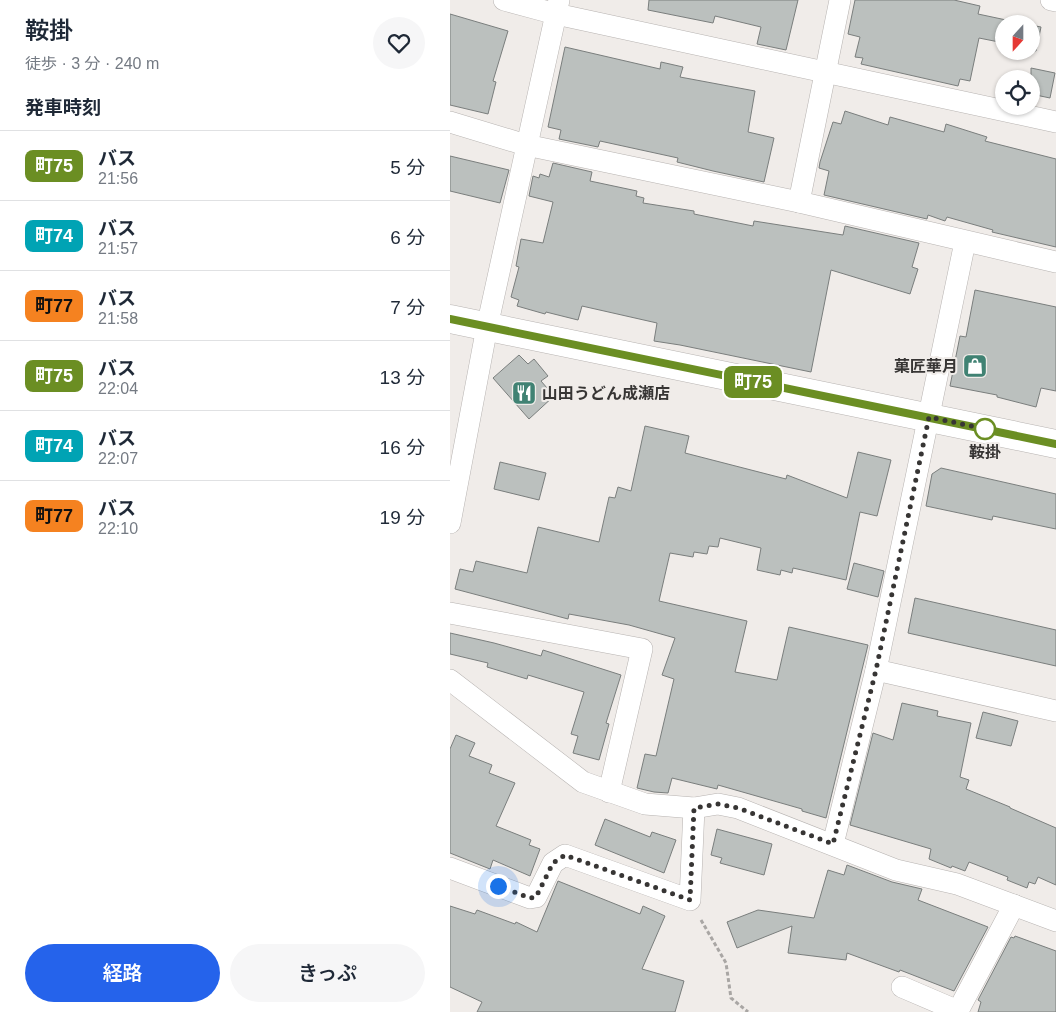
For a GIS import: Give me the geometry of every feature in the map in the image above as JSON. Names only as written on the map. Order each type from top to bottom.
[{"type":"main road","points":[[450,319],[1056,444]]},
{"type":"street","points":[[504,0],[558,7],[824,73],[1056,122]]},
{"type":"street","points":[[799,202],[840,0]]},
{"type":"street","points":[[1051,0],[1056,1]]},
{"type":"street","points":[[450,523],[487,327],[558,7]]},
{"type":"street","points":[[450,122],[526,145],[799,202],[1056,262]]},
{"type":"street","points":[[833,844],[876,670],[965,242]]},
{"type":"street","points":[[450,613],[642,649],[609,792]]},
{"type":"street","points":[[876,670],[1056,711]]},
{"type":"street","points":[[450,680],[583,782],[645,804],[694,808],[718,804],[738,808],[896,870],[957,884],[1056,921]]},
{"type":"street","points":[[450,868],[530,898],[536,897],[553,863],[565,855],[690,900],[694,808]]},
{"type":"street","points":[[902,986],[958,1011],[1014,905]]},
{"type":"path","points":[[690,900],[726,963],[732,998],[748,1012]]},
{"type":"building","points":[[649,0],[798,0],[786,50],[757,44],[761,27],[715,16],[713,23],[648,10]]},
{"type":"building","points":[[855,0],[954,0],[980,6],[978,14],[995,18],[995,41],[979,38],[970,81],[960,79],[958,86],[861,64],[863,58],[855,57],[860,37],[848,34]]},
{"type":"building","points":[[450,14],[508,31],[493,81],[496,82],[488,114],[450,105]]},
{"type":"building","points":[[565,47],[660,69],[661,62],[683,67],[680,77],[755,91],[748,132],[774,138],[764,182],[677,162],[678,158],[600,141],[598,147],[559,139],[561,130],[548,127]]},
{"type":"building","points":[[1031,68],[1055,73],[1050,98],[1040,96],[1040,70],[1031,70]]},
{"type":"building","points":[[845,111],[888,125],[890,117],[944,132],[946,124],[987,137],[985,141],[1056,159],[1056,247],[992,232],[993,230],[947,217],[945,221],[928,215],[927,219],[824,195],[829,171],[819,168],[820,162],[833,122],[841,124]]},
{"type":"building","points":[[450,156],[509,170],[500,203],[450,191]]},
{"type":"building","points":[[553,163],[592,172],[590,181],[637,191],[636,196],[644,198],[643,203],[694,211],[694,214],[753,226],[754,221],[843,235],[845,226],[919,243],[912,267],[918,269],[910,294],[831,270],[811,372],[654,341],[657,323],[582,306],[578,320],[546,312],[545,314],[517,306],[519,300],[511,297],[519,267],[516,266],[521,239],[543,243],[553,202],[529,196],[533,176],[539,178],[540,174],[549,177]]},
{"type":"building","points":[[975,290],[1056,307],[1056,391],[1041,388],[1036,407],[997,397],[997,395],[950,386],[960,336],[966,337]]},
{"type":"building","points":[[519,355],[528,364],[534,359],[548,376],[541,381],[554,396],[529,419],[493,378]]},
{"type":"building","points":[[645,426],[689,436],[685,453],[786,479],[787,475],[847,498],[858,452],[891,460],[877,516],[860,512],[846,580],[793,568],[792,573],[781,570],[780,575],[757,570],[761,548],[720,538],[718,547],[709,546],[707,554],[694,552],[693,557],[670,553],[659,601],[747,621],[735,672],[777,680],[789,627],[868,645],[826,818],[802,811],[802,809],[718,785],[717,789],[672,778],[668,793],[637,788],[645,754],[656,756],[674,679],[662,675],[675,638],[629,625],[569,614],[568,619],[455,589],[460,569],[473,572],[476,561],[527,573],[538,527],[599,542],[609,497],[615,498],[618,487],[631,491]]},
{"type":"building","points":[[500,462],[546,473],[539,500],[494,489]]},
{"type":"building","points":[[941,468],[1056,494],[1056,529],[993,516],[992,520],[926,506],[932,474]]},
{"type":"building","points":[[854,563],[884,571],[878,597],[847,589]]},
{"type":"building","points":[[915,598],[1056,630],[1056,666],[908,633]]},
{"type":"building","points":[[450,633],[541,656],[543,650],[621,675],[606,723],[609,724],[599,760],[573,753],[578,736],[571,734],[584,692],[528,675],[527,679],[487,667],[488,663],[450,654]]},
{"type":"building","points":[[902,703],[938,711],[937,716],[971,723],[960,777],[969,780],[966,789],[1056,828],[1056,885],[1038,877],[1035,884],[1029,882],[1027,888],[1007,880],[1008,877],[969,862],[965,871],[952,866],[951,868],[929,859],[931,849],[850,825],[873,733],[893,740]]},
{"type":"building","points":[[983,712],[1018,721],[1011,746],[976,738]]},
{"type":"building","points":[[456,735],[475,743],[469,756],[492,765],[489,773],[515,783],[496,826],[531,840],[529,845],[540,849],[530,876],[493,860],[490,869],[450,853],[450,749]]},
{"type":"building","points":[[605,819],[650,837],[652,832],[676,840],[664,873],[595,845]]},
{"type":"building","points":[[717,829],[772,844],[764,875],[720,863],[722,858],[711,855]]},
{"type":"building","points":[[847,865],[892,882],[922,889],[918,900],[988,927],[954,991],[900,970],[899,972],[847,953],[846,960],[788,953],[792,926],[737,948],[727,922],[758,910],[814,918],[828,870],[844,875]]},
{"type":"building","points":[[558,881],[640,914],[643,906],[665,916],[642,969],[684,981],[675,1012],[477,1012],[482,1002],[450,987],[450,906],[475,914],[477,910],[515,924],[516,922],[537,932]]},
{"type":"building","points":[[1015,936],[1056,951],[1056,1012],[978,1012],[981,1002],[978,1000],[1011,937],[1014,938]]},
{"type":"bus line","name":"町75","points":[[450,319],[1056,444]]},
{"type":"place","name":"菓匠華月","points":[[975,366]]},
{"type":"place","name":"山田うどん成瀬店","points":[[524,393]]},
{"type":"place","name":"鞍掛","points":[[985,429]]},
{"type":"route","points":[[498,886],[530,898],[536,897],[553,863],[565,855],[690,900],[694,808],[718,804],[738,808],[833,844],[876,670],[929,417],[985,429]]}]
